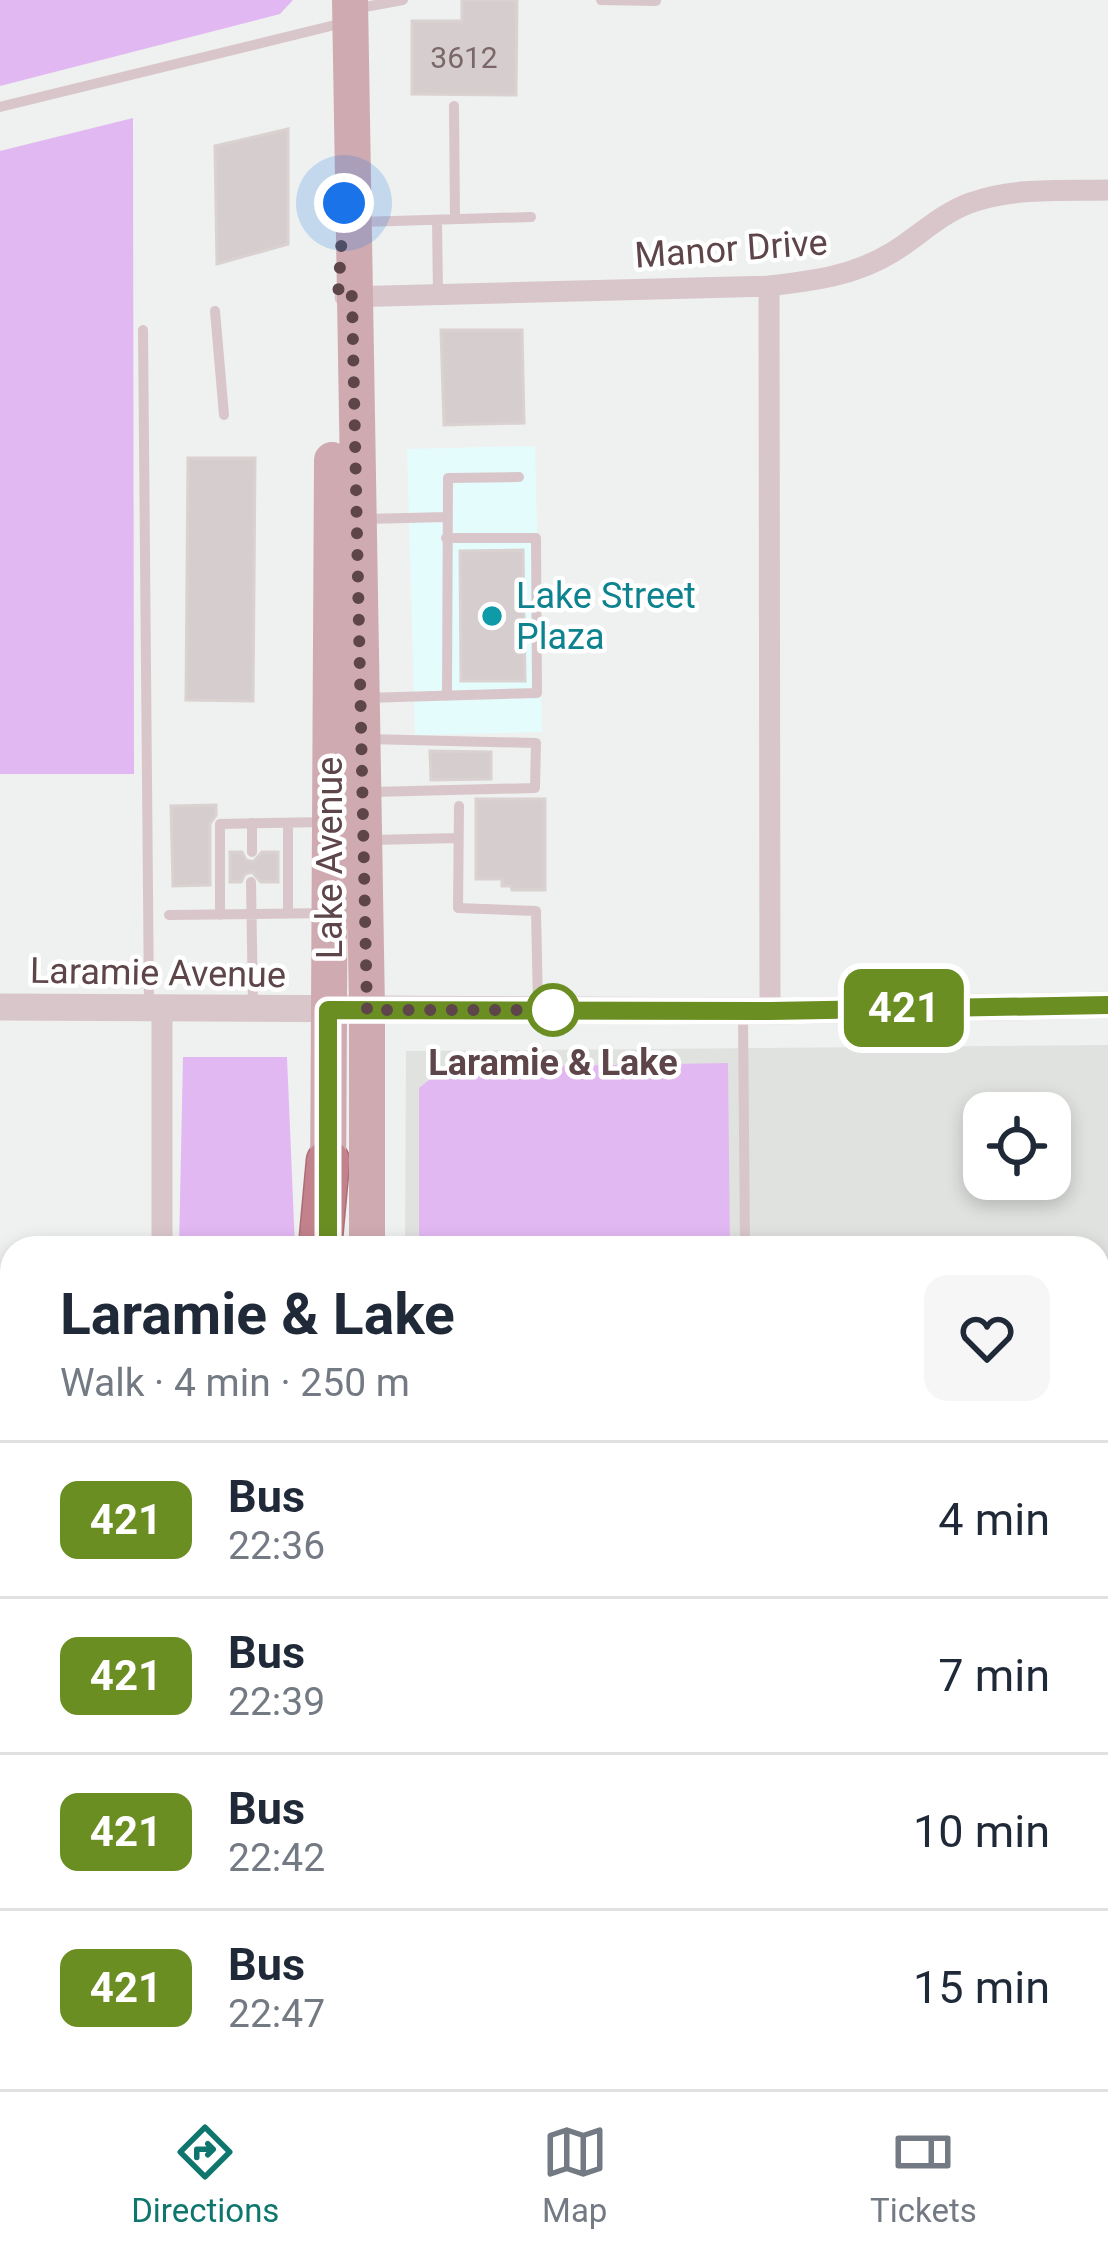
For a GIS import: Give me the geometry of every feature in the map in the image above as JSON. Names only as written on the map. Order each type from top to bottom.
[{"type":"highway","points":[[325,1236],[328,1161]]},
{"type":"main road","name":"Lake Avenue","points":[[328,1161],[332,341],[345,297],[351,222],[350,10]]},
{"type":"main road","name":"Lake Avenue","points":[[350,109],[345,297],[357,519],[367,1236]]},
{"type":"street","name":"Manor Drive","points":[[345,297],[769,286],[828,279],[893,252],[948,212],[973,202],[1030,191],[1108,190]]},
{"type":"street","points":[[756,1011],[769,286]]},
{"type":"street","name":"Laramie Avenue","points":[[0,1006],[756,1011],[1108,1005]]},
{"type":"street","points":[[155,1007],[162,1236]]},
{"type":"lane","points":[[0,107],[350,10],[403,0]]},
{"type":"lane","points":[[601,0],[656,1]]},
{"type":"lane","points":[[454,106],[455,219]]},
{"type":"lane","points":[[351,222],[531,217]]},
{"type":"lane","points":[[437,220],[438,294]]},
{"type":"lane","points":[[215,311],[224,415]]},
{"type":"lane","points":[[142,330],[155,1007]]},
{"type":"lane","points":[[447,696],[448,478],[520,477]]},
{"type":"lane","points":[[357,519],[447,517]]},
{"type":"lane","points":[[361,698],[537,693],[536,538],[446,538]]},
{"type":"lane","points":[[362,739],[536,742],[535,788],[362,793]]},
{"type":"lane","points":[[459,806],[458,908],[536,911],[538,1010]]},
{"type":"lane","points":[[220,914],[220,824],[329,822]]},
{"type":"lane","points":[[288,823],[288,914]]},
{"type":"lane","points":[[252,824],[252,852]]},
{"type":"lane","points":[[364,840],[458,838]]},
{"type":"lane","points":[[251,882],[253,1009]]},
{"type":"lane","points":[[169,915],[329,913]]},
{"type":"lane","points":[[746,1236],[756,1011]]},
{"type":"shaded area","points":[[0,0],[293,0],[280,14],[0,86]]},
{"type":"shaded area","points":[[133,118],[134,774],[0,774],[0,151]]},
{"type":"shaded area","name":"Lake Street Plaza","points":[[535,446],[542,732],[415,735],[407,449]]},
{"type":"shaded area","points":[[1108,1045],[1108,1236],[405,1236],[406,1051]]},
{"type":"shaded area","points":[[183,1057],[287,1057],[294,1236],[179,1236]]},
{"type":"shaded area","points":[[728,1063],[730,1236],[419,1236],[419,1088],[444,1068]]},
{"type":"building","points":[[462,0],[517,0],[516,95],[412,94],[412,21],[462,21]]},
{"type":"building","points":[[288,129],[288,244],[217,264],[215,146]]},
{"type":"building","points":[[441,330],[522,330],[524,423],[444,425]]},
{"type":"building","points":[[188,458],[255,458],[253,701],[186,700]]},
{"type":"building","name":"Lake Street Plaza","points":[[523,550],[525,681],[461,681],[460,551]]},
{"type":"building","points":[[430,751],[491,752],[491,779],[431,780]]},
{"type":"building","points":[[476,799],[545,799],[545,890],[512,890],[502,886],[502,879],[476,879]]},
{"type":"building","points":[[216,805],[210,824],[210,885],[173,886],[171,806]]},
{"type":"building","points":[[230,852],[242,852],[253,862],[262,852],[278,852],[278,882],[261,882],[252,872],[241,882],[230,882]]},
{"type":"bus line","name":"421","points":[[328,1236],[328,1010],[770,1011],[1108,1005]]},
{"type":"place","name":"Lake Street Plaza","points":[[492,616]]},
{"type":"place","name":"Laramie & Lake","points":[[553,1010]]},
{"type":"route","points":[[344,203],[338,297],[352,296],[367,1010],[553,1010]]}]
